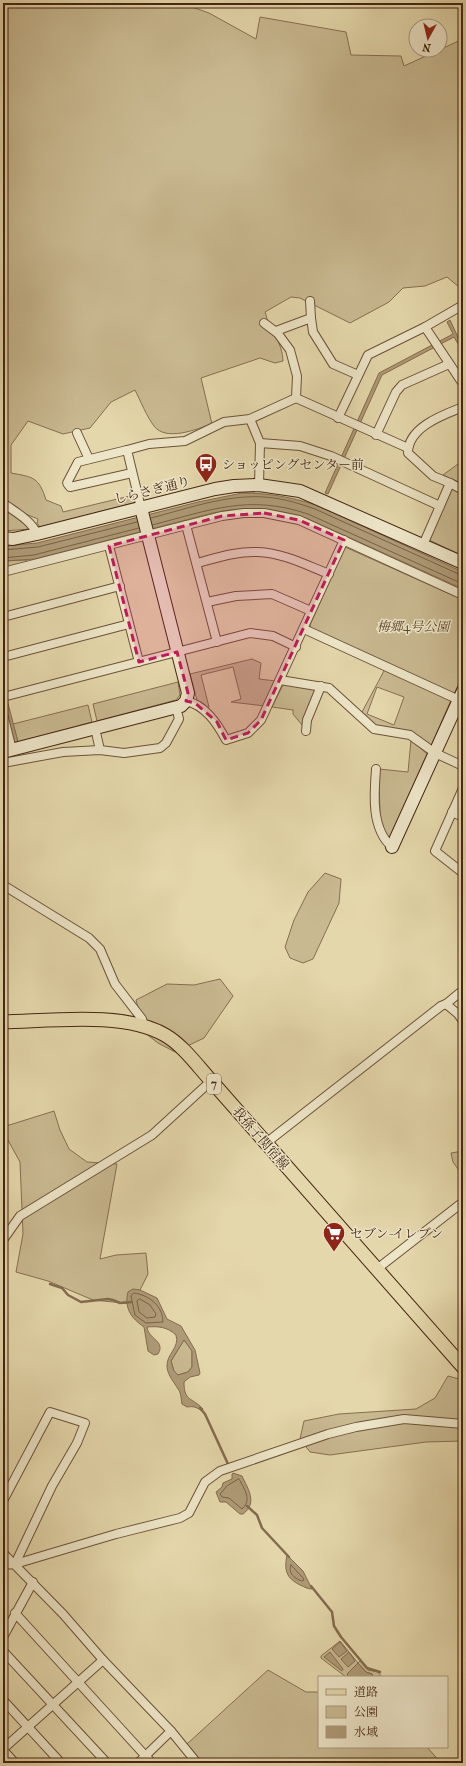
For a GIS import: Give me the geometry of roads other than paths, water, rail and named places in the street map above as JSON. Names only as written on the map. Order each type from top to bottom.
[{"type":"main road","name":"我孫子関宿線","points":[[3,1022],[102,1019],[124,1021],[144,1026],[165,1035],[174,1042],[211,1081],[463,1367]]},
{"type":"street","points":[[310,302],[313,332],[333,364],[358,375]]},
{"type":"street","points":[[338,418],[368,355],[425,327],[463,305]]},
{"type":"street","points":[[276,332],[311,318]]},
{"type":"street","points":[[264,323],[276,332],[290,350],[297,376],[296,398]]},
{"type":"street","points":[[425,327],[463,384]]},
{"type":"street","points":[[376,435],[396,392],[402,386],[449,364]]},
{"type":"street","points":[[132,473],[70,487],[67,483],[78,462],[149,444],[185,441],[224,422],[250,418],[296,398],[408,448]]},
{"type":"street","points":[[463,407],[446,414],[420,429],[411,440],[408,448],[408,453],[433,476],[463,490]]},
{"type":"street","points":[[250,418],[260,443],[259,485]]},
{"type":"street","points":[[77,433],[88,459]]},
{"type":"street","points":[[260,443],[300,446],[331,456],[440,506]]},
{"type":"street","points":[[3,763],[63,752],[100,750],[124,753],[160,748],[166,743],[179,719],[181,704],[188,693],[127,450]]},
{"type":"street","points":[[423,544],[450,483]]},
{"type":"street","name":"しらさぎ通り","points":[[3,538],[14,538],[38,534],[142,511],[215,489],[234,486],[259,485],[300,491],[423,544],[463,563]]},
{"type":"street","points":[[3,503],[30,523],[38,534]]},
{"type":"street","points":[[3,572],[222,516],[244,513],[264,513],[299,520],[463,594]]},
{"type":"street","points":[[186,525],[217,642]]},
{"type":"street","points":[[3,714],[8,751],[181,704],[195,703],[217,722],[226,740],[248,733],[261,720],[296,647],[344,540]]},
{"type":"street","points":[[109,546],[139,662]]},
{"type":"street","points":[[197,563],[233,554],[257,552],[292,559],[329,574]]},
{"type":"street","points":[[3,617],[120,586]]},
{"type":"street","points":[[206,602],[236,596],[272,594],[311,612]]},
{"type":"street","points":[[3,657],[129,624]]},
{"type":"street","points":[[304,629],[461,696],[392,847],[384,840],[378,824],[376,769]]},
{"type":"street","points":[[3,697],[250,633],[261,633],[273,636],[296,647]]},
{"type":"street","points":[[280,680],[329,688],[374,729],[410,735],[435,753],[463,766]]},
{"type":"street","points":[[306,731],[307,720],[321,686]]},
{"type":"street","points":[[95,728],[100,750]]},
{"type":"street","points":[[463,788],[435,852],[463,873]]},
{"type":"street","points":[[452,812],[463,817]]},
{"type":"street","points":[[3,885],[89,938],[100,949],[115,984],[142,1019],[144,1026]]},
{"type":"street","points":[[266,1144],[463,990]]},
{"type":"street","points":[[446,1004],[458,1014],[463,1021]]},
{"type":"street","points":[[3,1240],[20,1216],[152,1135],[211,1081]]},
{"type":"street","points":[[377,1269],[463,1202]]},
{"type":"street","points":[[3,1501],[50,1412],[85,1423],[77,1443],[56,1480],[15,1564]]},
{"type":"street","points":[[3,1565],[15,1564],[116,1534],[180,1518],[189,1513],[205,1482],[220,1471],[276,1454],[328,1434],[356,1427],[397,1420],[463,1424]]},
{"type":"street","points":[[3,1553],[33,1582],[103,1660],[171,1731],[197,1763]]},
{"type":"street","points":[[3,1637],[33,1582]]},
{"type":"street","points":[[15,1613],[152,1763]]},
{"type":"street","points":[[3,1651],[107,1763]]},
{"type":"street","points":[[15,1763],[3,1749],[103,1660]]},
{"type":"street","points":[[3,1700],[61,1763]]},
{"type":"street","points":[[138,1763],[171,1731]]},
{"type":"water","points":[[450,320],[463,348],[461,349],[454,337],[382,375],[328,494],[325,493],[379,373],[453,334],[447,322]]},
{"type":"water","points":[[242,493],[279,496],[316,505],[463,572],[463,589],[306,518],[283,512],[260,509],[237,509],[213,513],[35,559],[3,561],[3,546],[37,543],[198,502]]},
{"type":"water","points":[[3,684],[18,742],[3,745],[3,741],[13,739],[3,700]]},
{"type":"water","points":[[133,1289],[140,1290],[157,1298],[167,1319],[181,1326],[195,1350],[200,1373],[199,1375],[190,1377],[184,1382],[185,1393],[203,1409],[202,1411],[195,1407],[187,1407],[182,1404],[180,1392],[171,1379],[167,1362],[176,1344],[176,1335],[163,1328],[147,1327],[150,1334],[160,1346],[158,1354],[154,1355],[148,1351],[144,1327],[135,1320],[128,1308],[128,1292]],"holes":[[[184,1340],[192,1351],[192,1367],[188,1372],[178,1375],[174,1371],[171,1361]]]},
{"type":"water","points":[[233,1473],[242,1476],[249,1491],[251,1501],[250,1505],[248,1510],[243,1514],[240,1514],[226,1502],[220,1502],[216,1492],[222,1487],[223,1483],[232,1479]]},
{"type":"water","points":[[287,1555],[303,1571],[312,1589],[300,1585],[289,1576],[286,1569]]},
{"type":"water","points":[[340,1642],[347,1651],[339,1657],[332,1649]]},
{"type":"water","points":[[330,1652],[343,1669],[342,1671],[324,1657]]},
{"type":"water","points":[[349,1652],[355,1661],[348,1667],[341,1659]]},
{"type":"water","points":[[358,1663],[366,1672],[372,1674],[373,1676],[348,1676],[347,1674]]},
{"type":"waterway","points":[[50,1284],[62,1288],[68,1295],[81,1302],[108,1299],[120,1303],[131,1302]]},
{"type":"waterway","points":[[200,1408],[205,1414],[228,1464]]},
{"type":"waterway","points":[[247,1506],[257,1515],[262,1528],[289,1557]]},
{"type":"waterway","points":[[311,1586],[332,1612],[334,1626],[341,1637],[367,1668],[380,1672]]},
{"type":"place","name":"ショッピングセンター前","points":[[206,484]]},
{"type":"place","name":"セブン-イレブン","points":[[334,1252]]},
{"type":"park label","name":"梅郷4号公園","points":[[413,626]]}]
